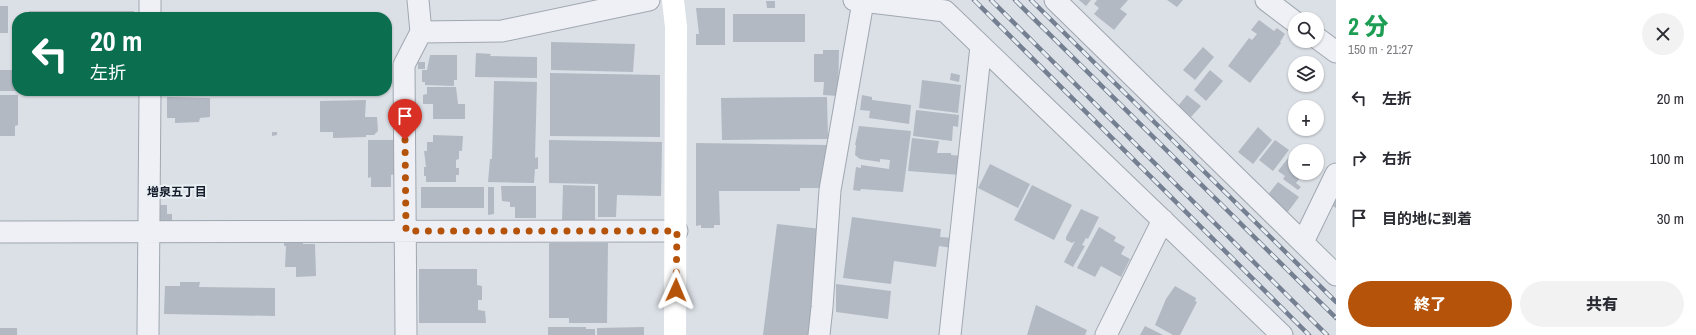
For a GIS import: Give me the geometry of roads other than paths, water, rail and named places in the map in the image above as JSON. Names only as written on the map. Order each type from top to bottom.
[{"type":"street","points":[[150,0],[150,12]]},
{"type":"street","points":[[406,335],[404,65],[421,32],[418,0]]},
{"type":"street","points":[[421,32],[502,31],[649,0]]},
{"type":"street","points":[[673,0],[676,27],[677,231],[675,335]]},
{"type":"street","points":[[1055,0],[1336,276]]},
{"type":"street","points":[[1266,0],[1288,17]]},
{"type":"street","points":[[819,335],[830,190],[858,1],[944,11],[1163,220],[1262,328],[1282,335]]},
{"type":"street","points":[[1324,43],[1336,52]]},
{"type":"street","points":[[950,335],[981,46]]},
{"type":"street","points":[[148,335],[150,96]]},
{"type":"street","points":[[1303,242],[1336,174]]},
{"type":"street","points":[[1106,335],[1163,220]]},
{"type":"street","points":[[0,232],[677,231]]},
{"type":"railway","points":[[974,0],[1309,335]]},
{"type":"railway","points":[[991,0],[1327,335]]},
{"type":"railway","points":[[1015,0],[1336,318]]},
{"type":"railway","points":[[1031,0],[1336,302]]},
{"type":"district","name":"増泉五丁目","points":[[177,192]]}]
